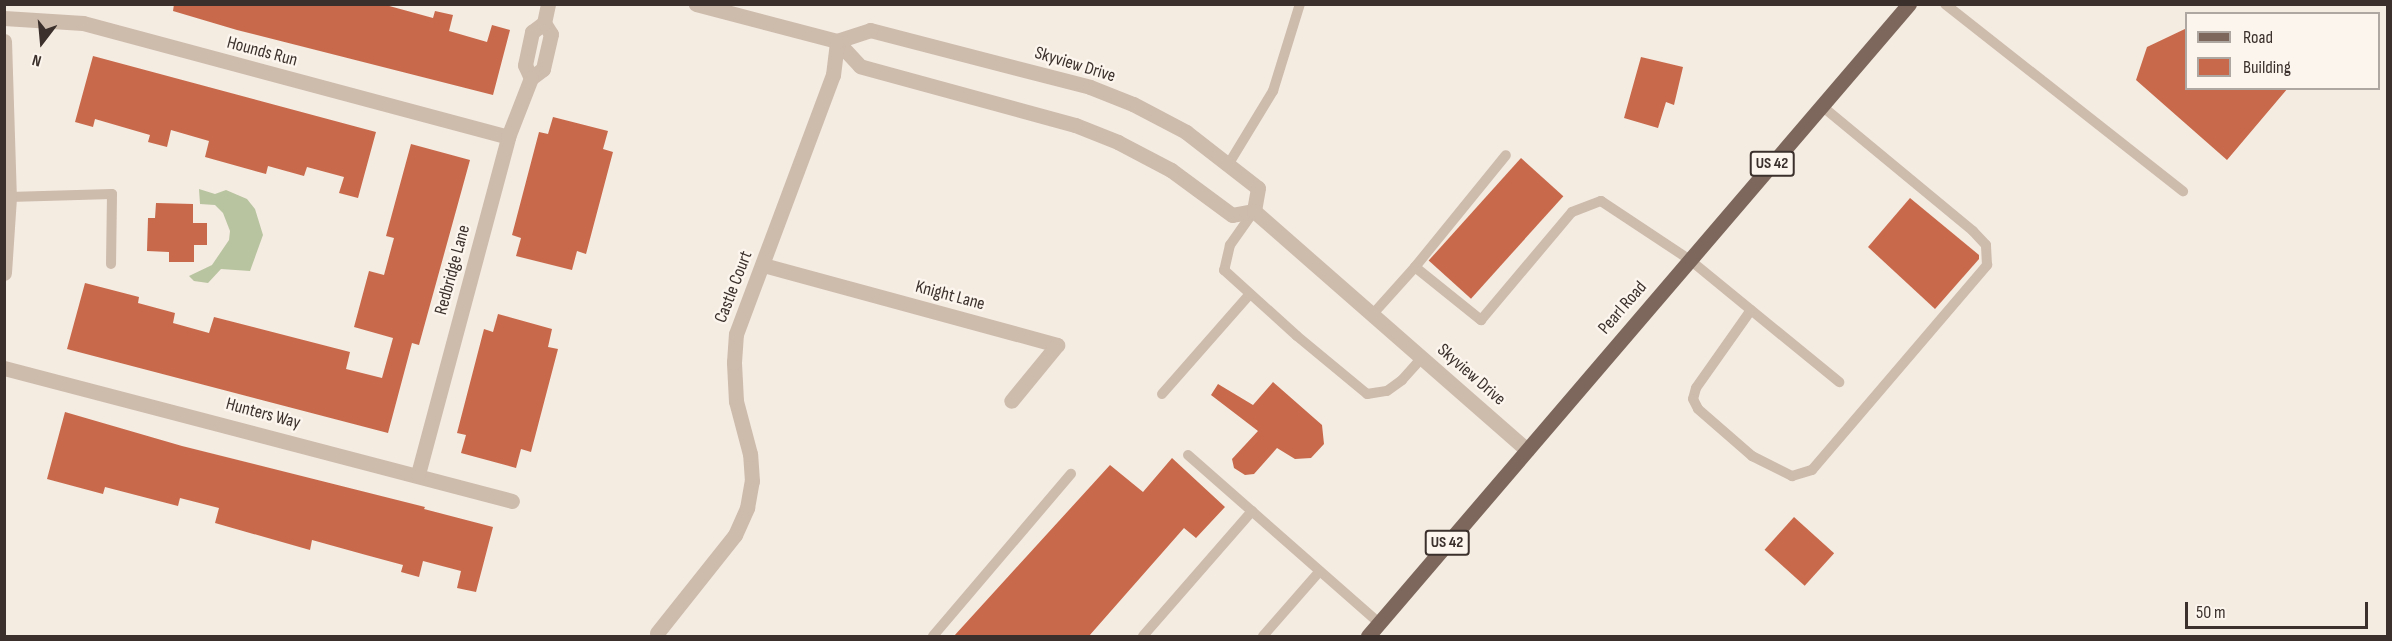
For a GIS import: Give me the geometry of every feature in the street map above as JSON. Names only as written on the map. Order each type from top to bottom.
[{"type":"main road","name":"Pearl Road","points":[[1368,636],[1909,4]]},
{"type":"street","name":"Redbridge Lane","points":[[418,474],[508,137],[531,78],[543,69],[551,34],[544,23],[548,4]]},
{"type":"street","points":[[696,4],[837,41],[860,66],[1075,125],[1118,142],[1171,170],[1232,215],[1254,211]]},
{"type":"street","name":"Hounds Run","points":[[4,18],[83,22],[508,137]]},
{"type":"street","name":"Skyview Drive","points":[[837,41],[870,30],[1090,87],[1133,104],[1186,132],[1258,188],[1254,211],[1527,450]]},
{"type":"street","points":[[4,40],[9,197],[4,273]]},
{"type":"street","name":"Castle Court","points":[[657,633],[735,535],[747,508],[752,481],[750,454],[736,401],[734,362],[736,334],[833,75],[837,41]]},
{"type":"street","name":"Knight Lane","points":[[763,265],[1056,345],[1011,401]]},
{"type":"street","name":"Hunters Way","points":[[4,368],[418,474],[512,501]]},
{"type":"lane","points":[[1228,165],[1273,91],[1300,4]]},
{"type":"lane","points":[[1945,4],[2183,191]]},
{"type":"lane","points":[[1751,310],[1696,388],[1693,399],[1698,410],[1752,456],[1792,476],[1812,470],[1987,265],[1986,245],[1973,231],[1822,106]]},
{"type":"lane","points":[[1372,315],[1415,267],[1506,155]]},
{"type":"lane","points":[[9,197],[112,194],[111,264]]},
{"type":"lane","points":[[1415,267],[1481,320],[1572,212],[1601,201],[1690,260],[1839,382]]},
{"type":"lane","points":[[1254,211],[1230,245],[1224,270],[1250,294],[1367,394],[1387,390],[1402,380],[1422,358]]},
{"type":"lane","points":[[1162,394],[1250,294]]},
{"type":"lane","points":[[1188,455],[1379,623]]},
{"type":"lane","points":[[933,636],[1071,474]]},
{"type":"lane","points":[[1143,636],[1252,511]]},
{"type":"lane","points":[[1263,636],[1320,571]]},
{"type":"green space","points":[[199,189],[215,194],[226,190],[247,199],[255,209],[263,235],[250,271],[221,269],[208,283],[194,281],[189,276],[212,265],[229,240],[230,231],[223,213],[215,205],[200,204]]},
{"type":"building","points":[[174,4],[382,4],[433,18],[435,11],[453,15],[449,31],[487,42],[492,25],[510,30],[493,95],[237,30],[173,11]]},
{"type":"building","points":[[2185,29],[2185,90],[2286,90],[2227,160],[2136,80],[2147,47]]},
{"type":"building","points":[[93,56],[376,132],[358,198],[339,193],[344,177],[307,167],[304,176],[268,166],[266,174],[205,157],[209,141],[171,130],[167,147],[148,142],[150,135],[95,119],[93,127],[75,122]]},
{"type":"building","points":[[1641,57],[1683,67],[1674,105],[1666,102],[1658,128],[1624,118]]},
{"type":"building","points":[[553,117],[608,131],[603,149],[613,152],[586,254],[577,251],[572,270],[516,256],[521,238],[512,235],[539,132],[548,134]]},
{"type":"building","points":[[411,144],[470,160],[419,345],[412,343],[388,433],[67,349],[85,283],[139,297],[138,303],[175,313],[173,323],[209,333],[214,317],[350,352],[346,369],[382,378],[393,338],[354,327],[369,271],[384,275],[394,238],[386,236]]},
{"type":"building","points":[[1521,158],[1563,196],[1471,299],[1429,261]]},
{"type":"building","points":[[1910,198],[1979,255],[1979,259],[1935,309],[1868,247]]},
{"type":"building","points":[[156,203],[193,204],[193,223],[207,223],[207,245],[194,245],[194,262],[169,262],[169,252],[147,251],[148,218],[155,218]]},
{"type":"building","points":[[498,314],[552,329],[548,347],[558,349],[531,452],[521,449],[516,468],[461,453],[466,435],[457,433],[484,329],[493,332]]},
{"type":"building","points":[[1273,382],[1322,425],[1324,444],[1311,458],[1295,459],[1277,448],[1254,474],[1245,475],[1234,468],[1232,459],[1258,431],[1211,395],[1218,384],[1253,405]]},
{"type":"building","points":[[65,412],[182,446],[425,507],[424,509],[493,527],[476,592],[457,588],[461,571],[423,561],[419,577],[401,572],[403,565],[312,540],[310,550],[215,523],[219,508],[180,498],[178,506],[105,487],[103,494],[47,479]]},
{"type":"building","points":[[1172,458],[1225,507],[1196,538],[1184,528],[1089,636],[954,636],[1110,465],[1143,492]]},
{"type":"building","points":[[1794,517],[1834,553],[1805,586],[1765,550]]}]
